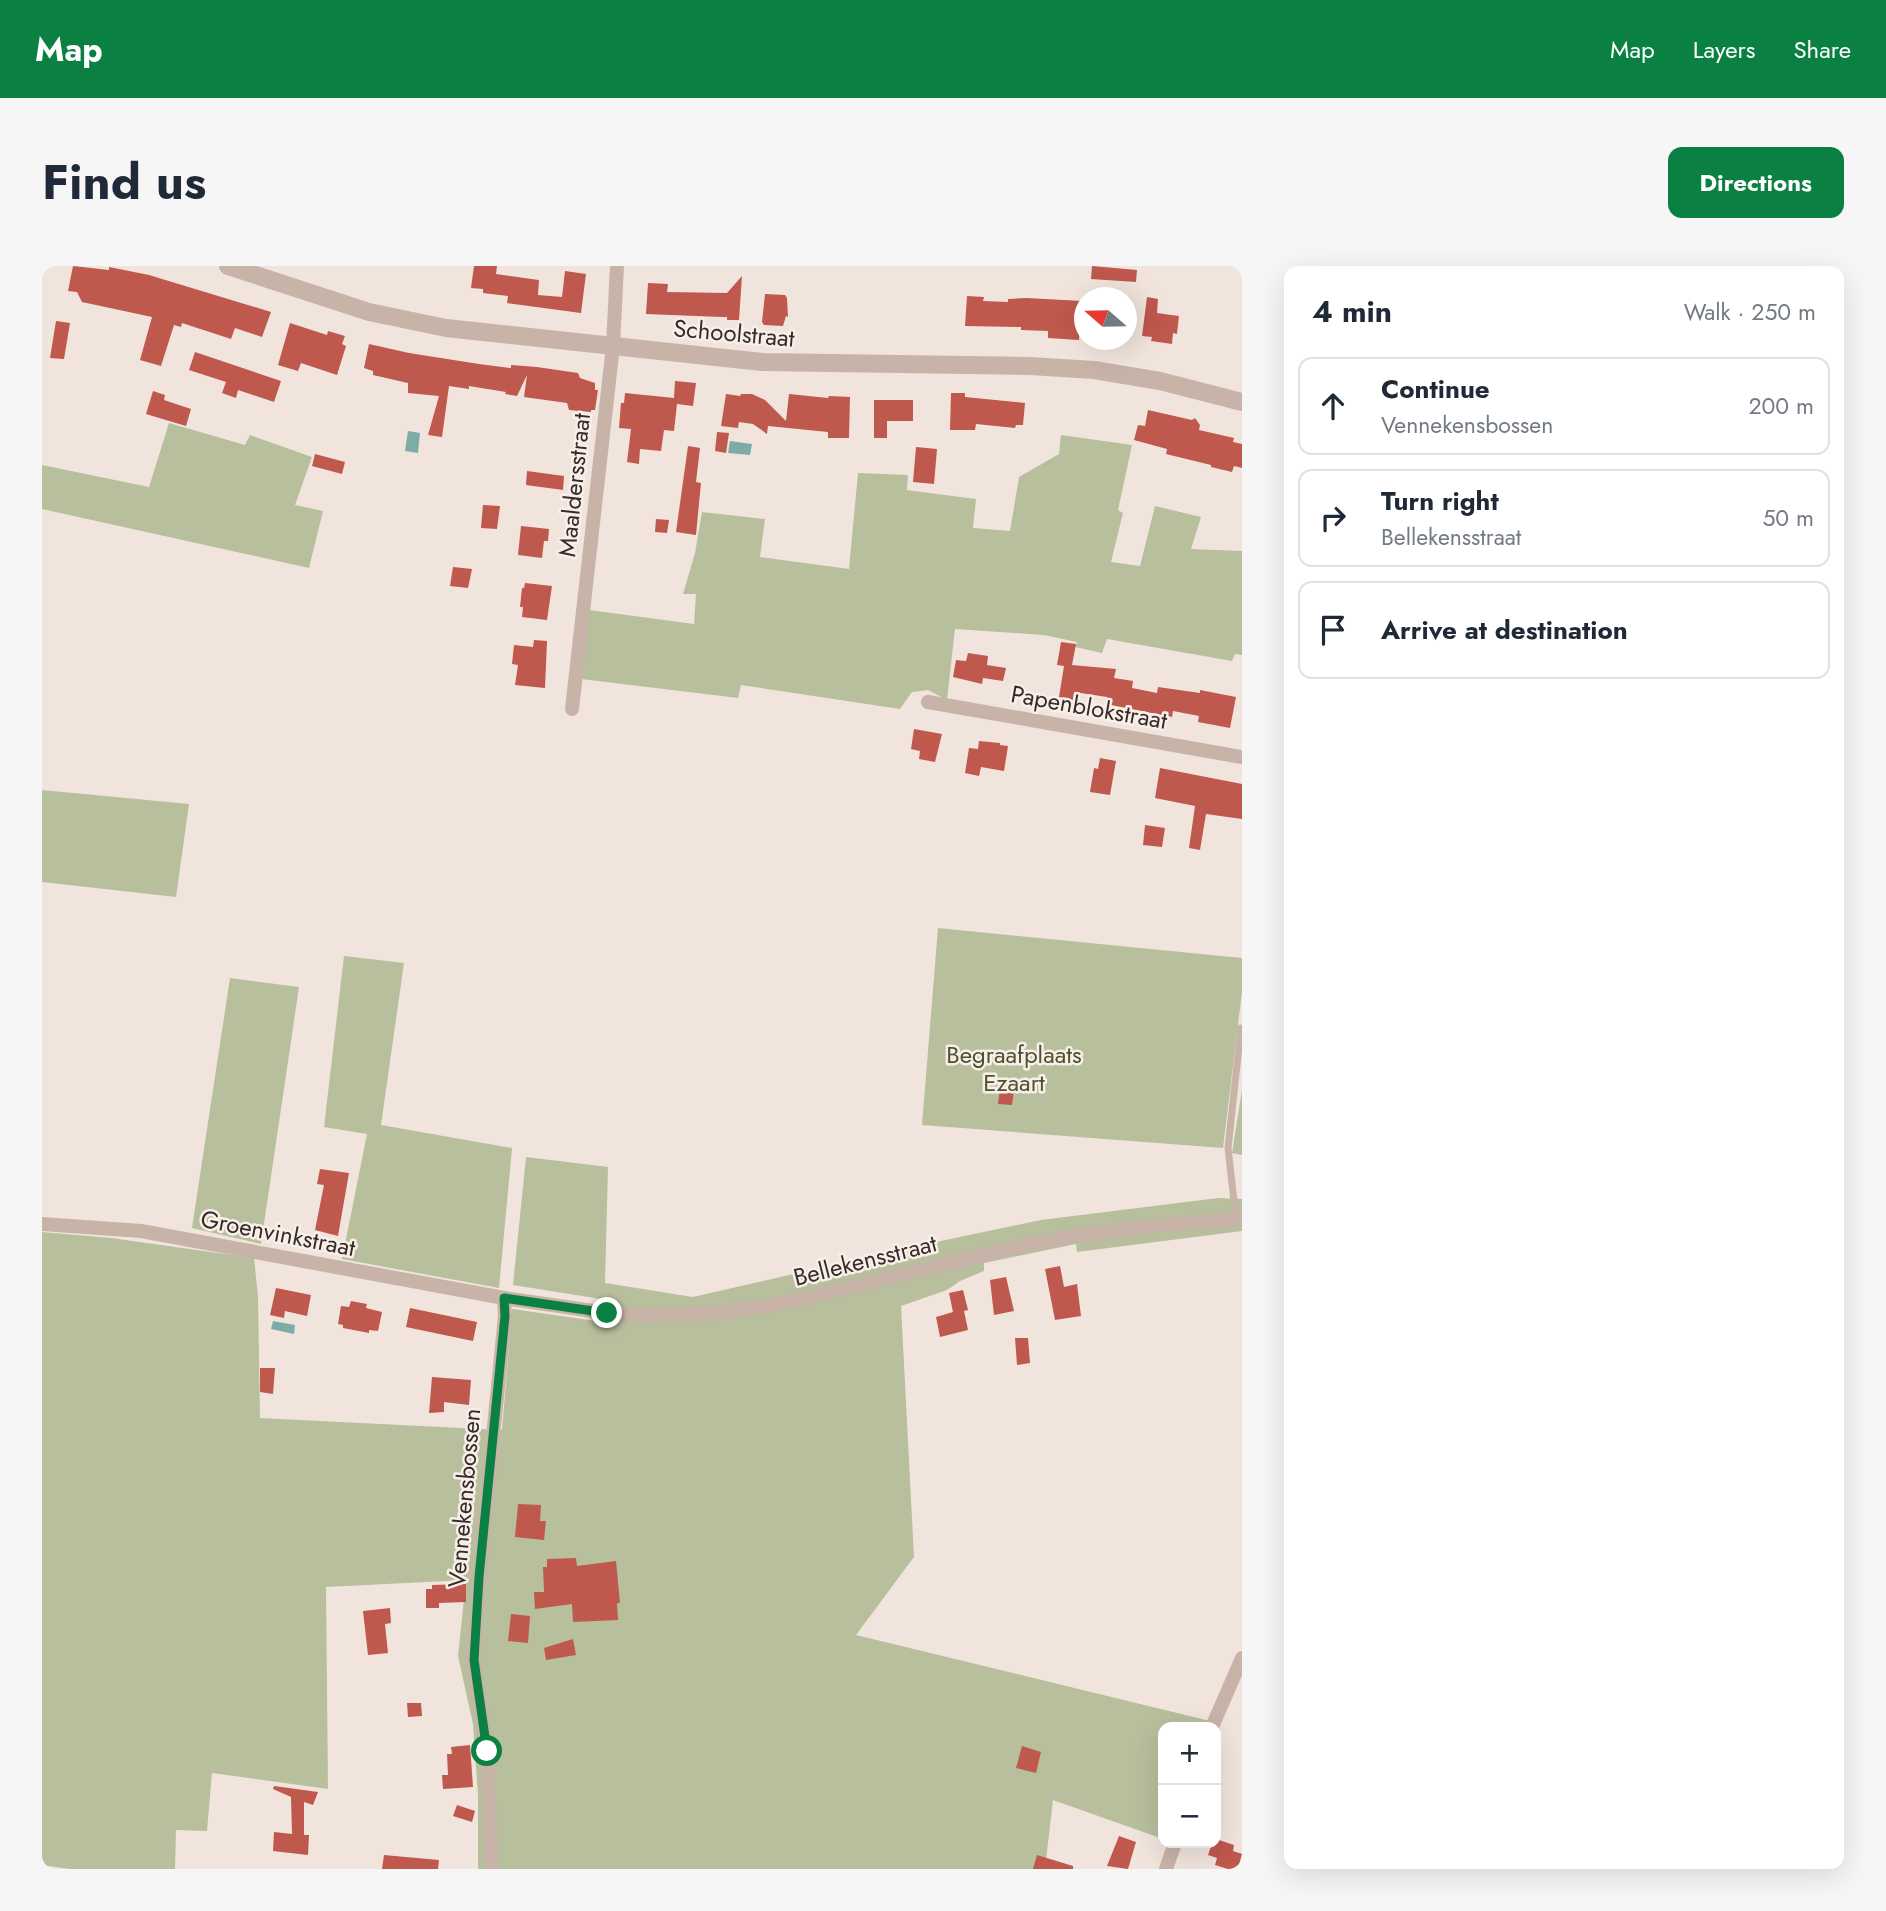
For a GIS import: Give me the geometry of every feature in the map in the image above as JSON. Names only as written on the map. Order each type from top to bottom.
[{"type":"street","name":"Schoolstraat","points":[[228,266],[340,303],[446,328],[762,362],[1084,369],[1160,382],[1242,402]]},
{"type":"street","name":"Maaldersstraat","points":[[572,709],[613,346],[617,266]]},
{"type":"street","name":"Papenblokstraat","points":[[928,702],[1242,757]]},
{"type":"street","name":"Bellekensstraat","points":[[504,1298],[607,1313],[720,1313],[789,1302],[1031,1244],[1160,1225],[1239,1219]]},
{"type":"street","name":"Groenvinkstraat","points":[[42,1224],[141,1231],[504,1298]]},
{"type":"street","name":"Vennekensbossen","points":[[492,1869],[487,1751],[474,1660],[479,1577],[505,1316],[504,1298]]},
{"type":"street","points":[[1214,1722],[1242,1658]]},
{"type":"street","points":[[1166,1869],[1173,1848]]},
{"type":"lane","name":"Bellekensstraat","points":[[1239,1219],[1228,1148],[1241,1028]]},
{"type":"green space","points":[[169,423],[245,445],[250,435],[312,457],[295,505],[323,511],[309,568],[42,509],[42,465],[149,487]]},
{"type":"green space","points":[[1061,435],[1132,445],[1118,510],[1123,513],[1111,562],[1140,566],[1155,506],[1201,517],[1191,549],[1242,551],[1242,655],[1235,654],[1232,661],[1107,639],[1102,653],[1075,647],[1077,642],[1044,635],[955,629],[947,700],[928,690],[912,692],[900,709],[741,685],[738,698],[581,679],[589,610],[694,624],[696,594],[683,594],[695,553],[702,512],[765,519],[760,557],[849,569],[858,473],[908,475],[907,490],[976,499],[973,528],[1010,531],[1019,477],[1059,454]]},
{"type":"green space","points":[[42,790],[189,804],[176,897],[42,882]]},
{"type":"green space","name":"Begraafplaats Ezaart","points":[[938,928],[1242,958],[1242,992],[1223,1148],[922,1125]]},
{"type":"green space","points":[[344,956],[404,963],[381,1125],[512,1148],[499,1288],[342,1259],[367,1134],[324,1127]]},
{"type":"green space","points":[[230,978],[299,987],[261,1244],[192,1228]]},
{"type":"green space","points":[[1242,1090],[1242,1155],[1232,1153]]},
{"type":"green space","points":[[526,1157],[608,1167],[605,1283],[693,1297],[1041,1220],[1218,1198],[1242,1199],[1242,1231],[1077,1252],[1076,1244],[984,1263],[984,1271],[947,1290],[901,1306],[914,1557],[856,1635],[1210,1721],[1158,1722],[1158,1837],[1053,1800],[1045,1869],[478,1869],[478,1796],[473,1724],[458,1656],[466,1580],[326,1587],[328,1789],[212,1773],[207,1831],[176,1830],[175,1869],[70,1869],[42,1865],[42,1232],[111,1238],[254,1258],[258,1296],[260,1418],[502,1430],[512,1309],[596,1321],[601,1299],[513,1285]]},
{"type":"water","points":[[408,431],[420,433],[418,453],[405,451]]},
{"type":"water","points":[[730,441],[752,444],[750,455],[728,453]]},
{"type":"water","points":[[273,1321],[295,1325],[294,1334],[271,1329]]},
{"type":"building","points":[[73,266],[109,270],[109,267],[149,275],[271,312],[262,337],[235,328],[231,339],[182,323],[181,327],[174,325],[161,366],[140,360],[152,317],[82,302],[77,292],[68,291]]},
{"type":"building","points":[[474,266],[497,266],[496,274],[539,280],[538,295],[562,297],[565,271],[586,274],[581,313],[507,303],[508,296],[483,293],[483,289],[471,288]]},
{"type":"building","points":[[1092,266],[1137,270],[1136,282],[1091,279]]},
{"type":"building","points":[[742,276],[739,320],[727,320],[727,317],[646,314],[648,283],[668,284],[667,292],[727,293]]},
{"type":"building","points":[[765,294],[785,295],[787,298],[788,317],[786,316],[783,326],[764,325],[762,322]]},
{"type":"building","points":[[967,296],[984,297],[983,301],[1008,302],[1008,299],[1027,298],[1074,301],[1074,340],[1048,338],[1048,331],[1021,330],[1021,327],[965,326]]},
{"type":"building","points":[[1147,297],[1158,299],[1157,313],[1179,316],[1177,334],[1173,333],[1172,344],[1151,341],[1152,337],[1142,336]]},
{"type":"building","points":[[56,321],[70,323],[64,359],[50,358]]},
{"type":"building","points":[[290,323],[327,335],[328,331],[345,336],[342,344],[346,346],[337,375],[301,363],[298,371],[278,365]]},
{"type":"building","points":[[369,344],[479,364],[511,368],[511,365],[537,367],[578,373],[580,378],[595,383],[595,390],[598,390],[595,410],[569,410],[567,403],[524,397],[527,375],[517,396],[469,386],[469,389],[449,386],[442,437],[428,435],[439,396],[408,393],[408,383],[373,375],[373,371],[364,368]]},
{"type":"building","points":[[195,352],[281,381],[274,402],[238,390],[236,398],[222,393],[226,382],[189,370]]},
{"type":"building","points":[[675,381],[696,383],[693,406],[677,404],[674,431],[664,430],[661,451],[640,449],[639,464],[627,462],[631,429],[619,428],[621,403],[624,403],[625,393],[674,398]]},
{"type":"building","points":[[153,391],[165,395],[164,400],[191,409],[186,426],[146,414]]},
{"type":"building","points":[[951,393],[1025,403],[1023,425],[1016,425],[1015,428],[976,424],[975,430],[950,430]]},
{"type":"building","points":[[726,394],[752,394],[765,400],[786,421],[789,394],[850,397],[849,438],[828,438],[828,432],[768,426],[767,434],[753,424],[739,422],[738,428],[721,426]]},
{"type":"building","points":[[874,400],[913,400],[913,421],[887,421],[887,438],[874,438]]},
{"type":"building","points":[[1148,410],[1192,420],[1195,418],[1200,425],[1199,430],[1234,438],[1233,442],[1242,444],[1242,468],[1234,466],[1232,472],[1211,467],[1166,454],[1167,449],[1134,440],[1138,425],[1145,426]]},
{"type":"building","points":[[717,432],[729,433],[726,453],[715,451]]},
{"type":"building","points":[[688,446],[700,448],[696,482],[701,483],[696,535],[676,532]]},
{"type":"building","points":[[916,447],[937,449],[934,484],[913,482]]},
{"type":"building","points":[[315,454],[345,462],[342,474],[312,466]]},
{"type":"building","points":[[527,471],[564,476],[563,490],[526,485]]},
{"type":"building","points":[[483,505],[500,506],[497,529],[481,528]]},
{"type":"building","points":[[656,519],[669,520],[667,533],[655,532]]},
{"type":"building","points":[[521,526],[549,529],[542,558],[518,555]]},
{"type":"building","points":[[453,567],[472,569],[468,588],[450,586]]},
{"type":"building","points":[[525,583],[552,586],[547,620],[522,617],[523,607],[520,607]]},
{"type":"building","points":[[534,640],[547,641],[545,688],[515,685],[518,665],[512,664],[514,645],[533,647]]},
{"type":"building","points":[[1061,642],[1076,644],[1072,665],[1116,669],[1114,678],[1133,681],[1132,688],[1157,693],[1158,687],[1200,693],[1200,690],[1236,697],[1230,728],[1198,722],[1199,716],[1173,711],[1172,717],[1106,704],[1107,697],[1074,692],[1073,700],[1059,697],[1064,666],[1057,665]]},
{"type":"building","points":[[968,653],[988,656],[987,665],[1006,668],[1003,681],[983,678],[982,684],[953,677],[956,660],[966,661]]},
{"type":"building","points":[[914,729],[942,734],[935,762],[919,759],[920,751],[911,749]]},
{"type":"building","points":[[979,741],[1008,746],[1004,771],[981,767],[979,776],[965,773],[969,748],[978,749]]},
{"type":"building","points":[[1100,758],[1116,761],[1110,795],[1090,792],[1094,768],[1098,769]]},
{"type":"building","points":[[1160,768],[1242,784],[1242,819],[1206,814],[1200,850],[1189,848],[1195,806],[1155,798]]},
{"type":"building","points":[[1145,825],[1165,828],[1162,847],[1143,845]]},
{"type":"building","points":[[1001,1080],[1015,1082],[1012,1105],[998,1104]]},
{"type":"building","points":[[320,1169],[349,1173],[338,1236],[315,1230],[324,1185],[317,1184]]},
{"type":"building","points":[[1060,1266],[1064,1287],[1077,1284],[1081,1316],[1055,1320],[1045,1269]]},
{"type":"building","points":[[1006,1277],[1014,1311],[994,1315],[990,1280]]},
{"type":"building","points":[[276,1288],[311,1295],[307,1316],[285,1311],[284,1318],[270,1315]]},
{"type":"building","points":[[963,1290],[968,1310],[964,1311],[968,1330],[940,1337],[936,1317],[953,1312],[949,1293]]},
{"type":"building","points":[[351,1301],[367,1304],[366,1308],[382,1312],[378,1331],[369,1330],[369,1333],[343,1328],[343,1325],[338,1324],[341,1306],[349,1307]]},
{"type":"building","points":[[410,1308],[477,1322],[473,1341],[406,1327]]},
{"type":"building","points":[[1015,1338],[1028,1338],[1030,1363],[1017,1365]]},
{"type":"building","points":[[260,1368],[275,1368],[273,1394],[260,1392]]},
{"type":"building","points":[[432,1377],[471,1380],[469,1405],[444,1402],[444,1412],[429,1413]]},
{"type":"building","points":[[518,1504],[541,1505],[540,1521],[546,1521],[544,1540],[515,1537]]},
{"type":"building","points":[[576,1558],[577,1566],[616,1561],[620,1603],[617,1603],[618,1620],[573,1622],[572,1604],[535,1609],[534,1592],[544,1592],[543,1567],[547,1567],[547,1559]]},
{"type":"building","points":[[466,1584],[466,1602],[439,1603],[439,1608],[426,1608],[426,1589],[432,1589],[432,1585]]},
{"type":"building","points":[[390,1608],[391,1623],[385,1624],[388,1653],[368,1655],[363,1611]]},
{"type":"building","points":[[511,1614],[530,1616],[528,1643],[508,1641]]},
{"type":"building","points":[[573,1639],[576,1655],[546,1660],[544,1648]]},
{"type":"building","points":[[407,1703],[421,1703],[422,1716],[408,1717]]},
{"type":"building","points":[[470,1745],[473,1787],[443,1789],[442,1775],[448,1775],[447,1754],[452,1754],[451,1747]]},
{"type":"building","points":[[1022,1746],[1041,1752],[1036,1773],[1016,1768]]},
{"type":"building","points":[[274,1786],[318,1792],[313,1805],[304,1802],[304,1835],[309,1835],[308,1855],[273,1851],[274,1832],[292,1834],[291,1797],[273,1789]]},
{"type":"building","points":[[457,1805],[475,1811],[472,1822],[453,1816]]},
{"type":"building","points":[[1119,1836],[1136,1842],[1128,1869],[1107,1866]]},
{"type":"building","points":[[1221,1841],[1234,1845],[1233,1851],[1242,1854],[1238,1869],[1215,1865],[1217,1858],[1208,1855],[1210,1848],[1221,1848]]},
{"type":"building","points":[[384,1855],[439,1860],[438,1869],[382,1869]]},
{"type":"building","points":[[1037,1855],[1073,1866],[1073,1869],[1033,1869]]},
{"type":"route","points":[[487,1751],[474,1660],[479,1577],[505,1316],[504,1298],[607,1313]]}]
